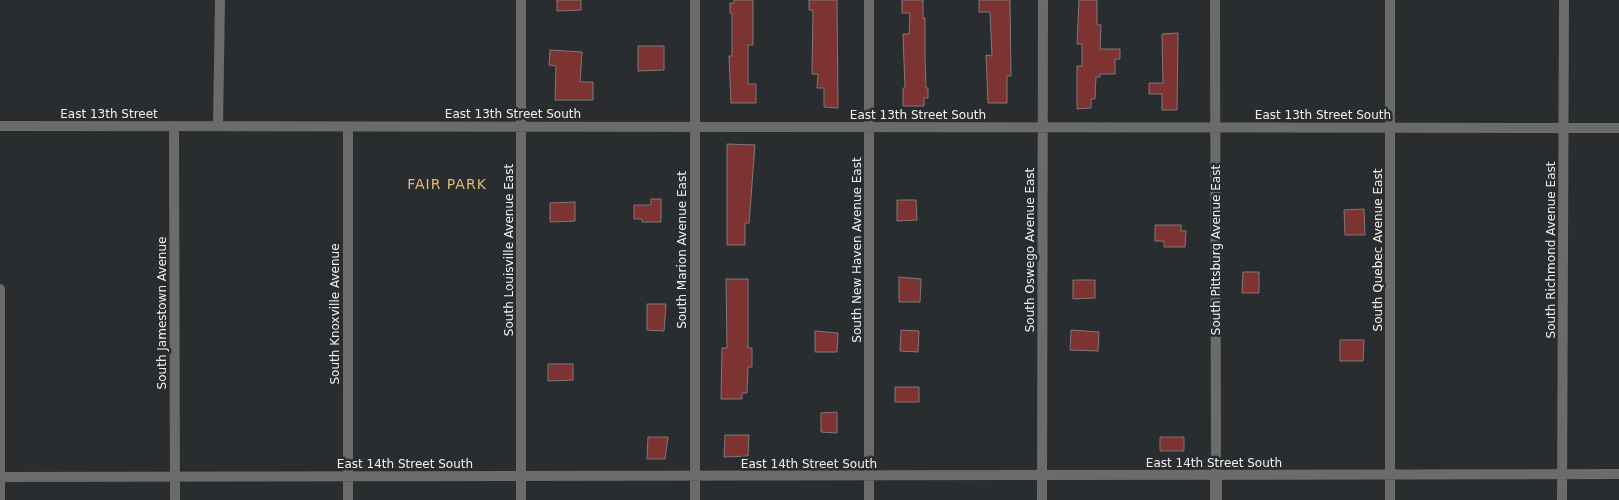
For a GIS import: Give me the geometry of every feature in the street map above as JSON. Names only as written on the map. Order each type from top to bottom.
[{"type":"street","points":[[218,126],[220,0]]},
{"type":"street","name":"South Louisville Avenue East","points":[[521,0],[521,500]]},
{"type":"street","name":"South Marion Avenue East","points":[[694,0],[695,500]]},
{"type":"street","name":"South New Haven Avenue East","points":[[869,0],[869,500]]},
{"type":"street","name":"South Oswego Avenue East","points":[[1042,500],[1043,0]]},
{"type":"street","name":"South Pittsburg Avenue East","points":[[1215,0],[1216,500]]},
{"type":"street","name":"South Quebec Avenue East","points":[[1390,0],[1390,500]]},
{"type":"street","name":"South Richmond Avenue East","points":[[1562,500],[1564,0]]},
{"type":"street","name":"East 13th Street","points":[[0,126],[218,126]]},
{"type":"street","name":"South Jamestown Avenue","points":[[174,126],[175,500]]},
{"type":"street","name":"East 13th Street South","points":[[218,126],[1619,128]]},
{"type":"street","name":"South Knoxville Avenue","points":[[348,127],[348,500]]},
{"type":"street","points":[[0,289],[0,500]]},
{"type":"street","name":"East 14th Street South","points":[[0,477],[1390,476],[1619,474]]},
{"type":"building","points":[[557,0],[581,0],[581,10],[557,11]]},
{"type":"building","points":[[734,0],[753,0],[753,45],[748,45],[748,84],[756,84],[756,103],[731,103],[729,56],[732,56],[732,13],[730,13],[730,3],[734,3]]},
{"type":"building","points":[[809,0],[837,0],[838,108],[824,107],[824,88],[817,88],[818,74],[812,74],[813,10],[809,10]]},
{"type":"building","points":[[902,0],[923,0],[926,88],[928,88],[928,98],[924,98],[924,106],[903,106],[903,88],[905,88],[903,34],[909,34],[910,13],[902,13]]},
{"type":"building","points":[[979,0],[1010,0],[1011,76],[1007,76],[1007,103],[988,103],[986,55],[992,56],[990,12],[979,12]]},
{"type":"building","points":[[1079,0],[1097,0],[1097,25],[1101,25],[1100,49],[1120,49],[1120,59],[1115,59],[1115,74],[1100,74],[1100,77],[1096,77],[1095,99],[1091,99],[1091,108],[1077,109],[1077,66],[1082,66],[1082,44],[1077,44]]},
{"type":"building","points":[[1178,33],[1177,110],[1162,110],[1162,94],[1149,94],[1149,83],[1163,83],[1162,34]]},
{"type":"building","points":[[638,46],[664,46],[664,70],[638,71]]},
{"type":"building","points":[[550,50],[582,52],[580,82],[593,82],[593,100],[555,100],[556,66],[549,65]]},
{"type":"building","points":[[727,144],[755,145],[749,223],[745,223],[745,245],[727,245]]},
{"type":"building","points":[[651,199],[661,199],[661,222],[642,222],[642,219],[634,219],[634,205],[651,205]]},
{"type":"building","points":[[897,200],[916,200],[917,220],[897,221]]},
{"type":"building","points":[[575,202],[575,221],[550,222],[550,203]]},
{"type":"building","points":[[1364,209],[1365,235],[1345,235],[1344,210]]},
{"type":"building","points":[[1155,225],[1181,225],[1181,231],[1186,231],[1185,247],[1164,247],[1164,241],[1155,241]]},
{"type":"building","points":[[1243,272],[1259,272],[1259,293],[1242,293]]},
{"type":"building","points":[[899,277],[921,279],[920,302],[899,302]]},
{"type":"building","points":[[726,279],[748,279],[748,348],[752,348],[752,367],[748,367],[747,393],[742,393],[742,399],[721,399],[722,348],[727,348]]},
{"type":"building","points":[[1073,280],[1095,280],[1095,298],[1073,299]]},
{"type":"building","points":[[647,304],[666,304],[664,331],[647,330]]},
{"type":"building","points":[[901,330],[919,331],[918,352],[900,351]]},
{"type":"building","points":[[1071,330],[1099,332],[1098,351],[1070,350]]},
{"type":"building","points":[[815,331],[838,333],[837,352],[815,352]]},
{"type":"building","points":[[1340,340],[1364,340],[1363,361],[1340,361]]},
{"type":"building","points":[[548,364],[573,364],[573,380],[548,381]]},
{"type":"building","points":[[895,387],[919,387],[919,402],[895,402]]},
{"type":"building","points":[[837,412],[837,433],[821,432],[821,413]]},
{"type":"building","points":[[725,435],[749,435],[748,456],[724,457]]},
{"type":"building","points":[[648,437],[668,437],[665,459],[647,459]]},
{"type":"building","points":[[1160,437],[1184,437],[1184,451],[1160,451]]},
{"type":"district","name":"FAIR PARK","points":[[447,184]]}]
